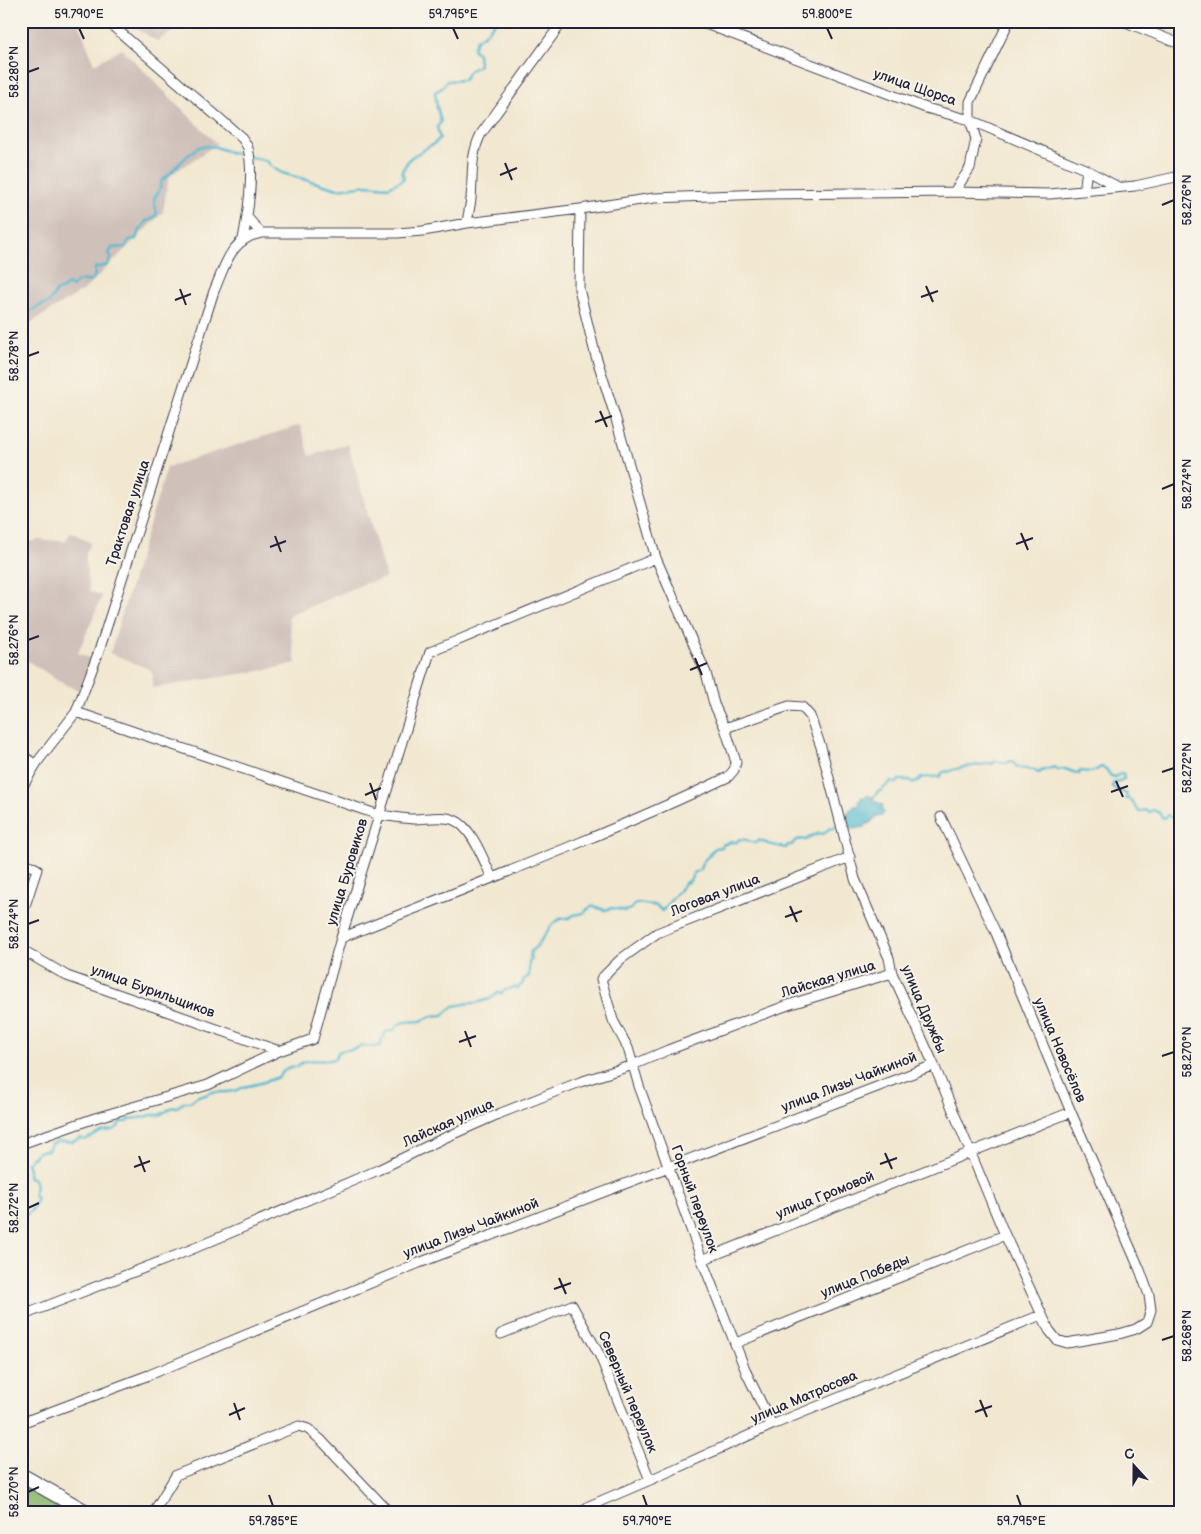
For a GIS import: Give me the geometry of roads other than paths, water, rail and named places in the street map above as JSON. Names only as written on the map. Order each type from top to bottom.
[{"type":"main road","points":[[21,1475],[88,1513]]},
{"type":"street","points":[[107,21],[242,138],[248,148],[250,174],[247,217],[243,239]]},
{"type":"street","points":[[467,223],[471,202],[473,154],[476,144],[481,134],[563,21]]},
{"type":"street","name":"улица Щорса","points":[[698,21],[926,108],[970,120],[1087,170],[1118,188]]},
{"type":"street","points":[[954,192],[970,168],[976,139],[970,120],[970,102],[1009,21]]},
{"type":"street","points":[[1123,21],[1180,44]]},
{"type":"street","points":[[1084,191],[1087,170]]},
{"type":"street","points":[[243,239],[253,234],[261,233],[397,233],[423,231],[467,223],[654,198],[766,194],[954,192],[1050,194],[1118,188],[1180,176]]},
{"type":"street","points":[[342,938],[670,805],[728,777],[734,770],[736,762],[725,728],[714,704],[706,673],[656,558],[595,353],[578,289],[580,209]]},
{"type":"street","points":[[247,217],[261,233]]},
{"type":"street","name":"Трактовая улица","points":[[21,788],[35,765],[76,712],[98,651],[214,291],[229,256],[243,239]]},
{"type":"street","name":"улица Буровиков","points":[[21,1144],[95,1118],[208,1085],[279,1051],[313,1039],[379,815],[430,652],[656,558]]},
{"type":"street","name":"улица Дружбы","points":[[725,728],[790,706],[802,707],[810,716],[821,747],[855,879],[889,958],[892,973],[934,1065],[1005,1235],[1049,1330],[1057,1340],[1067,1343],[1119,1334],[1136,1329],[1147,1322],[1151,1310],[1149,1295]]},
{"type":"street","points":[[76,712],[379,815],[413,819],[434,818],[454,820],[466,830],[476,843],[492,878]]},
{"type":"street","points":[[21,755],[35,765]]},
{"type":"street","name":"улица Новосёлов","points":[[940,817],[996,934],[1149,1295]]},
{"type":"street","name":"Логовая улица","points":[[601,979],[621,959],[657,933],[850,857]]},
{"type":"street","points":[[21,861],[37,869],[21,918]]},
{"type":"street","name":"улица Бурильщиков","points":[[21,949],[67,976],[279,1051]]},
{"type":"street","name":"Лайская улица","points":[[21,1316],[199,1246],[378,1170],[442,1139],[580,1082],[633,1065],[788,1005],[892,973]]},
{"type":"street","name":"Горный переулок","points":[[601,979],[613,1020],[628,1048],[702,1260],[748,1374],[772,1425]]},
{"type":"street","name":"улица Лизы Чайкиной","points":[[21,1423],[148,1375],[418,1263],[934,1065]]},
{"type":"street","name":"улица Громовой","points":[[702,1260],[1071,1112]]},
{"type":"street","name":"улица Победы","points":[[736,1344],[1005,1235]]},
{"type":"street","name":"Северный переулок","points":[[501,1334],[572,1305],[600,1356],[650,1480]]},
{"type":"street","name":"улица Матросова","points":[[581,1513],[589,1506],[772,1425],[1041,1315]]},
{"type":"street","points":[[153,1513],[176,1475],[299,1426],[308,1429],[321,1440],[390,1513]]},
{"type":"water","points":[[869,795],[871,797],[875,796],[873,799],[883,805],[884,813],[882,816],[879,815],[869,824],[866,824],[865,827],[854,829],[847,827],[847,824],[844,824],[844,817],[848,815],[848,812],[855,805],[857,806],[860,803],[858,801],[861,800],[861,797]]},
{"type":"waterway","points":[[21,331],[28,322],[27,316],[36,308],[49,303],[57,290],[62,290],[68,284],[72,287],[80,281],[91,282],[95,275],[95,268],[108,265],[111,258],[109,253],[112,248],[125,247],[129,240],[136,239],[146,221],[151,220],[157,214],[154,199],[159,191],[162,180],[199,147],[216,147],[267,161],[272,167],[282,173],[338,189],[367,185],[389,187],[404,179],[402,171],[410,158],[440,138],[437,127],[441,122],[435,92],[442,88],[447,81],[464,80],[469,71],[479,65],[478,54],[473,49],[476,40],[485,34],[496,21]]},
{"type":"waterway","points":[[875,796],[878,791],[881,791],[891,781],[897,783],[899,780],[910,780],[914,783],[922,777],[939,777],[946,771],[993,764],[995,761],[1004,763],[1012,761],[1020,768],[1035,770],[1040,773],[1055,767],[1057,770],[1065,769],[1079,774],[1080,771],[1091,772],[1101,767],[1106,769],[1111,776],[1115,777],[1123,774],[1124,779],[1114,783],[1112,786],[1127,794],[1126,799],[1129,799],[1138,811],[1151,812],[1152,810],[1164,818],[1167,815],[1177,821],[1177,824],[1180,826]]},
{"type":"waterway","points":[[21,1219],[33,1209],[37,1198],[34,1196],[36,1186],[34,1179],[28,1177],[29,1168],[27,1164],[32,1157],[34,1158],[35,1154],[48,1150],[51,1144],[57,1141],[72,1142],[81,1138],[85,1140],[103,1131],[113,1130],[118,1127],[120,1122],[127,1122],[130,1119],[151,1115],[160,1115],[171,1108],[185,1102],[190,1102],[198,1096],[207,1095],[210,1092],[232,1092],[276,1078],[289,1067],[297,1067],[310,1061],[335,1059],[338,1052],[362,1045],[369,1047],[381,1046],[381,1041],[386,1032],[394,1030],[399,1024],[443,1015],[454,1006],[476,1003],[490,999],[507,989],[518,988],[523,983],[523,980],[529,976],[529,962],[532,959],[530,957],[531,951],[556,921],[583,913],[592,906],[605,910],[612,908],[626,911],[635,904],[641,903],[656,905],[662,911],[686,882],[689,882],[694,873],[700,870],[703,861],[715,848],[722,847],[722,845],[731,842],[737,842],[739,839],[756,843],[759,840],[786,848],[798,840],[806,840],[818,833],[823,834],[830,828],[835,829],[835,826]]}]
